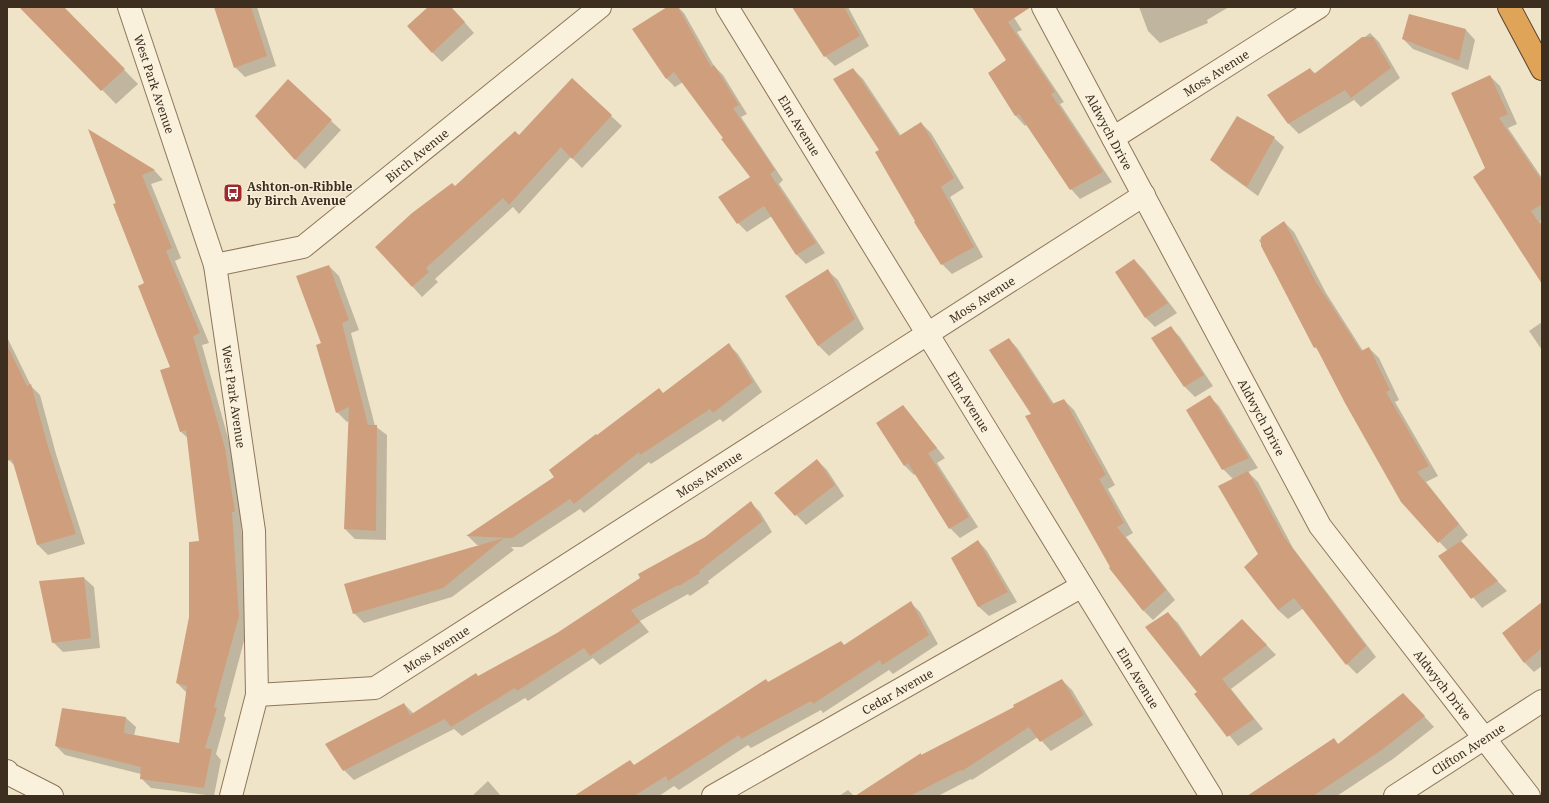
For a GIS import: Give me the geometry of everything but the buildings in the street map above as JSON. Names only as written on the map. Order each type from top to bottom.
[{"type":"highway","points":[[1509,7],[1542,69]]},
{"type":"street","name":"West Park Avenue","points":[[129,7],[215,265],[254,531],[257,695],[231,796]]},
{"type":"street","name":"Birch Avenue","points":[[215,265],[304,247],[600,7]]},
{"type":"street","name":"Elm Avenue","points":[[727,7],[1211,796]]},
{"type":"street","name":"Aldwych Drive","points":[[1043,7],[1320,526],[1483,739],[1529,796]]},
{"type":"street","name":"Moss Avenue","points":[[1113,138],[1319,7]]},
{"type":"street","name":"Moss Avenue","points":[[257,695],[375,688],[1144,196]]},
{"type":"street","name":"Cedar Avenue","points":[[713,796],[1082,586]]},
{"type":"street","name":"Clifton Avenue","points":[[1395,796],[1542,701]]},
{"type":"street","points":[[7,771],[9,774],[52,796]]},
{"type":"place","name":"Ashton-on-Ribble by Birch Avenue","points":[[233,193]]}]
